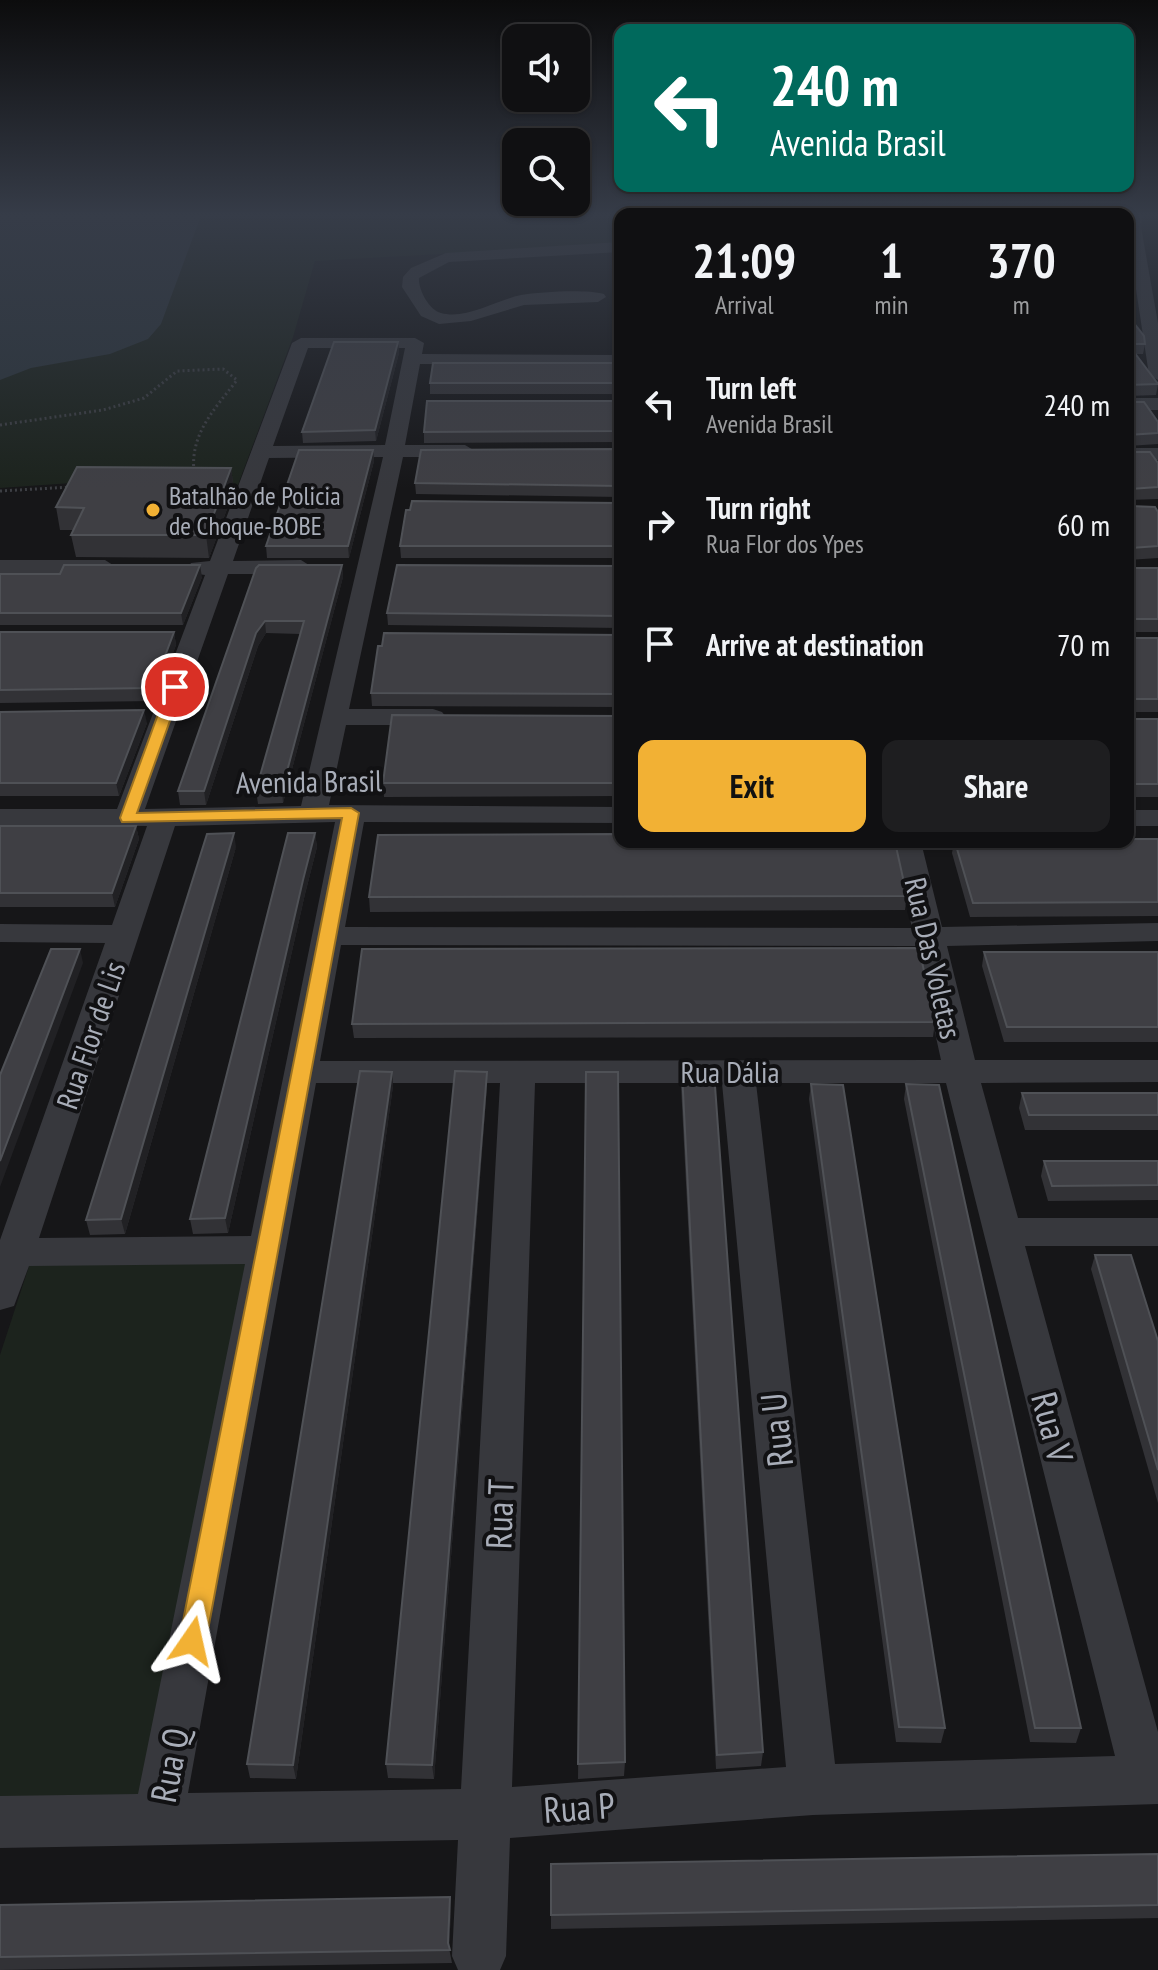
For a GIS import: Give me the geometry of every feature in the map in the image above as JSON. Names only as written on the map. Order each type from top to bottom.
[{"type":"street","points":[[422,305],[439,319],[471,316],[507,305]]},
{"type":"street","points":[[1145,305],[1152,367]]},
{"type":"street","points":[[1134,321],[1148,321]]},
{"type":"street","points":[[128,818],[301,343],[614,360]]},
{"type":"street","name":"Rua Q","points":[[158,1821],[328,936],[335,717],[353,635],[359,567],[390,504],[394,452],[412,403],[414,351]]},
{"type":"street","points":[[1134,404],[1158,404]]},
{"type":"street","points":[[260,452],[485,451]]},
{"type":"street","points":[[1134,454],[1158,454]]},
{"type":"street","points":[[0,567],[125,567]]},
{"type":"street","points":[[171,567],[322,567]]},
{"type":"street","points":[[359,567],[398,567]]},
{"type":"street","points":[[164,635],[194,635]]},
{"type":"street","points":[[353,635],[385,635]]},
{"type":"street","points":[[136,713],[166,712]]},
{"type":"street","points":[[335,717],[462,717]]},
{"type":"street","name":"Avenida Brasil","points":[[0,817],[164,818],[332,813],[614,815]]},
{"type":"street","name":"Rua Flor de Lis","points":[[0,1295],[164,818]]},
{"type":"street","points":[[1134,818],[1158,818]]},
{"type":"street","name":"Rua Das Voletas","points":[[908,848],[961,1073]]},
{"type":"street","points":[[328,936],[930,937],[1158,932]]},
{"type":"street","points":[[0,933],[125,934]]},
{"type":"street","name":"Rua U","points":[[738,1070],[813,1790]]},
{"type":"street","name":"Rua Dália","points":[[302,1072],[1158,1071]]},
{"type":"street","name":"Rua T","points":[[479,1956],[518,1073]]},
{"type":"street","name":"Rua V","points":[[961,1073],[1152,1780]]},
{"type":"street","points":[[1002,1232],[1158,1232]]},
{"type":"street","points":[[16,1252],[267,1250]]},
{"type":"street","name":"Rua P","points":[[0,1822],[487,1814],[813,1790],[1152,1780]]},
{"type":"path","points":[[0,425],[103,410],[144,398],[177,371],[223,369],[237,380],[199,428],[192,464],[195,476]]},
{"type":"path","points":[[0,491],[81,486]]},
{"type":"shaded area","points":[[0,305],[302,305],[238,485],[87,482],[0,488]]},
{"type":"shaded area","points":[[0,305],[168,305],[161,324],[148,339],[110,354],[31,368],[0,380]]},
{"type":"shaded area","points":[[32,1257],[254,1258],[148,1811],[0,1810],[0,1355]]},
{"type":"building","points":[[1134,323],[1144,336],[1145,344],[1134,344]]},
{"type":"building","points":[[334,342],[398,342],[375,430],[302,432]]},
{"type":"building","points":[[1134,352],[1158,384],[1134,385]]},
{"type":"building","points":[[433,363],[614,363],[614,383],[430,383]]},
{"type":"building","points":[[427,401],[614,401],[614,431],[424,432]]},
{"type":"building","points":[[1134,402],[1144,402],[1158,422],[1158,433],[1134,435]]},
{"type":"building","points":[[614,449],[614,486],[415,483],[421,450]]},
{"type":"building","points":[[299,450],[373,450],[348,546],[266,546]]},
{"type":"building","points":[[1134,452],[1150,452],[1158,463],[1158,487],[1134,489]]},
{"type":"building","points":[[77,467],[231,468],[206,535],[71,535],[84,508],[56,507]]},
{"type":"building","points":[[412,501],[614,503],[614,546],[400,546],[406,510],[410,510]]},
{"type":"building","points":[[1134,506],[1155,507],[1158,512],[1158,546],[1134,548]]},
{"type":"building","points":[[64,565],[200,565],[181,613],[0,613],[0,574],[60,574]]},
{"type":"building","points":[[259,565],[342,565],[282,790],[256,790],[304,621],[265,621],[256,633],[204,791],[178,791],[256,568]]},
{"type":"building","points":[[397,565],[614,566],[614,616],[387,613]]},
{"type":"building","points":[[1134,568],[1158,568],[1158,619],[1134,619]]},
{"type":"building","points":[[0,632],[174,632],[153,688],[0,690]]},
{"type":"building","points":[[384,633],[614,635],[614,694],[371,693],[378,646],[382,646]]},
{"type":"building","points":[[1134,638],[1158,638],[1158,699],[1134,699]]},
{"type":"building","points":[[144,710],[116,783],[0,783],[0,712]]},
{"type":"building","points":[[392,715],[614,716],[614,783],[383,783]]},
{"type":"building","points":[[1134,719],[1158,719],[1158,784],[1134,784]]},
{"type":"building","points":[[0,826],[136,826],[112,893],[0,893]]},
{"type":"building","points":[[234,833],[121,1219],[86,1220],[207,834]]},
{"type":"building","points":[[288,833],[315,833],[225,1218],[190,1219]]},
{"type":"building","points":[[614,834],[614,848],[896,848],[907,896],[369,897],[378,835]]},
{"type":"building","points":[[1134,839],[1158,839],[1158,902],[973,903],[957,848],[1134,848]]},
{"type":"building","points":[[919,948],[935,1022],[352,1024],[362,949]]},
{"type":"building","points":[[51,949],[80,949],[0,1161],[0,1075]]},
{"type":"building","points":[[984,952],[1158,952],[1158,1027],[1007,1027]]},
{"type":"building","points":[[360,1071],[392,1072],[293,1765],[247,1764]]},
{"type":"building","points":[[455,1071],[487,1072],[432,1765],[386,1764]]},
{"type":"building","points":[[586,1072],[618,1072],[625,1762],[578,1764]]},
{"type":"building","points":[[682,1072],[714,1072],[763,1752],[717,1755]]},
{"type":"building","points":[[811,1084],[843,1085],[945,1728],[899,1727]]},
{"type":"building","points":[[906,1084],[939,1085],[1081,1728],[1035,1728]]},
{"type":"building","points":[[1022,1093],[1158,1093],[1158,1115],[1029,1115]]},
{"type":"building","points":[[1044,1161],[1158,1161],[1158,1185],[1052,1186]]},
{"type":"building","points":[[1095,1255],[1131,1255],[1158,1341],[1158,1470]]},
{"type":"building","points":[[1158,1854],[1158,1905],[551,1915],[551,1864]]},
{"type":"building","points":[[450,1897],[450,1950],[0,1957],[0,1905]]},
{"type":"place","name":"Batalhão de Policia de Choque-BOBE","points":[[153,510]]},
{"type":"route","points":[[175,687],[128,818],[351,813],[192,1641]]}]
